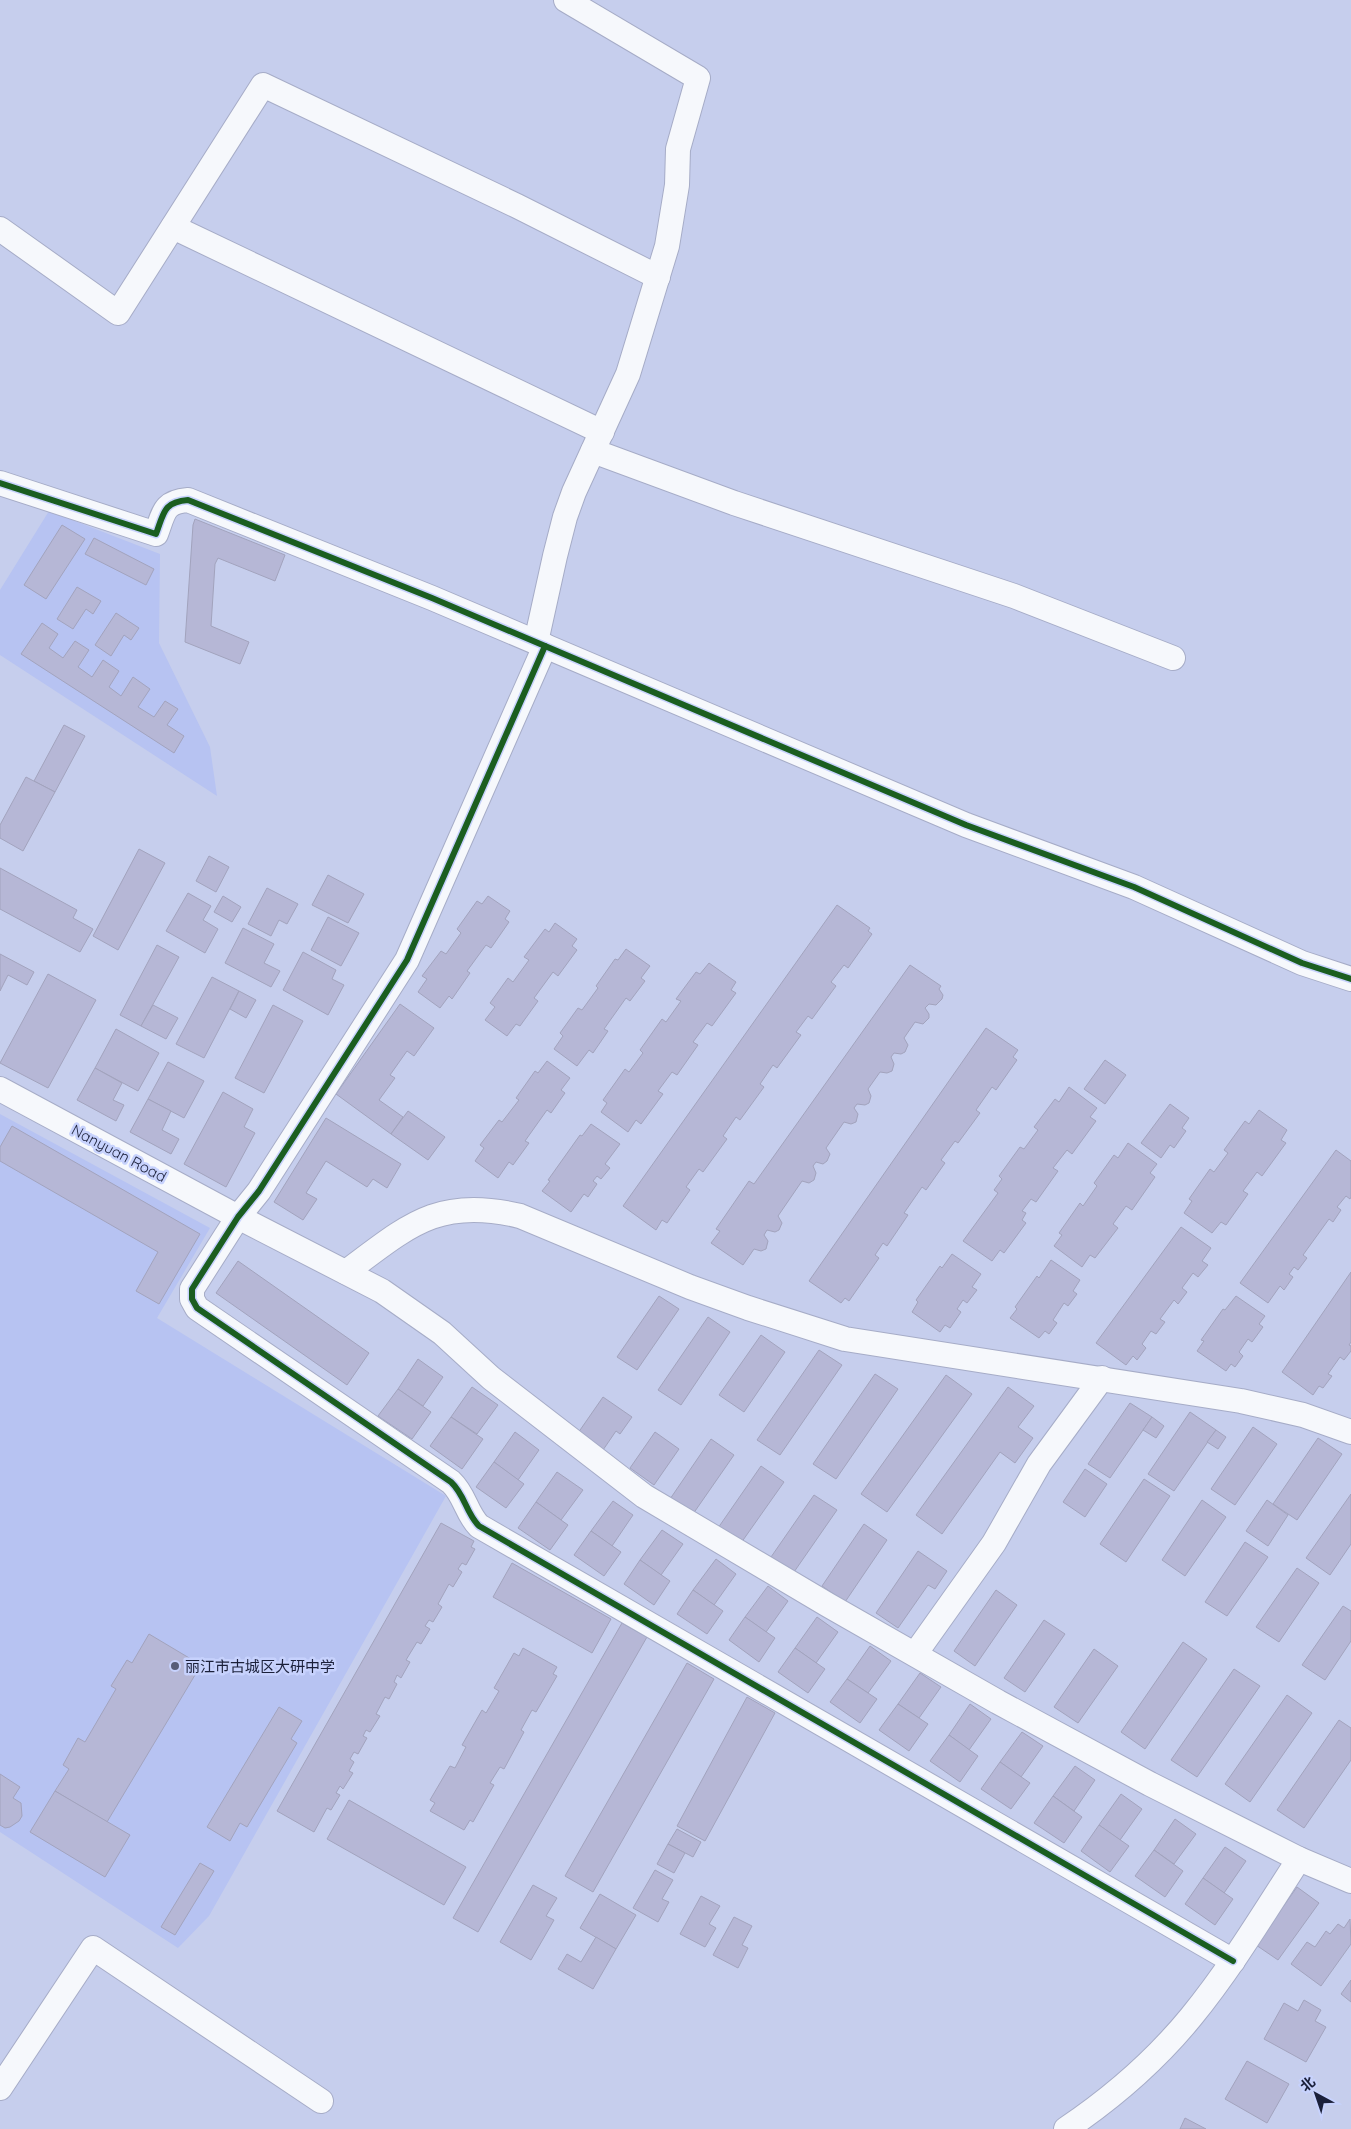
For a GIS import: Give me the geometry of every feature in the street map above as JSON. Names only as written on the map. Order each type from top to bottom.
[{"type":"street","points":[[566,0],[698,78],[678,149],[678,184],[673,220],[658,277],[628,374],[574,492],[565,518],[555,556],[541,644],[407,960],[259,1190],[238,1218],[192,1289],[192,1298],[197,1308],[451,1482],[461,1494],[469,1514],[479,1526],[1233,1960]]},
{"type":"street","points":[[0,229],[118,314],[263,85],[517,206],[658,277]]},
{"type":"street","points":[[173,227],[598,442],[734,503],[1014,596],[1173,658]]},
{"type":"street","points":[[0,482],[156,534],[166,506],[173,502],[188,500],[432,598],[966,825],[1134,887],[1302,963],[1351,979]]},
{"type":"street","name":"Nanyuan Road","points":[[0,1089],[238,1218],[382,1291],[448,1338],[491,1378],[644,1496],[915,1654],[1142,1779],[1298,1860],[1351,1882]]},
{"type":"street","points":[[346,1272],[405,1228],[423,1219],[462,1210],[500,1211],[520,1216],[690,1287],[748,1308],[846,1339],[1102,1378],[1273,1407],[1303,1415],[1351,1432]]},
{"type":"street","points":[[915,1654],[994,1543],[1039,1464],[1102,1378]]},
{"type":"street","points":[[1066,2129],[1118,2090],[1171,2040],[1208,1996],[1298,1860]]},
{"type":"street","points":[[0,2088],[93,1948],[321,2101]]},
{"type":"shaded area","points":[[49,511],[160,554],[159,643],[210,747],[217,796],[0,655],[0,590]]},
{"type":"shaded area","name":"丽江市古城区大研中学","points":[[0,1114],[210,1228],[157,1318],[446,1496],[209,1916],[178,1948],[0,1832]]},
{"type":"building","points":[[195,519],[285,555],[275,581],[218,558],[215,564],[211,626],[249,642],[240,664],[185,642],[193,525]]},
{"type":"building","points":[[62,525],[85,539],[46,599],[24,585]]},
{"type":"building","points":[[94,538],[154,569],[146,585],[85,554]]},
{"type":"building","points":[[77,587],[101,601],[93,614],[86,609],[73,629],[57,619]]},
{"type":"building","points":[[116,613],[139,628],[131,640],[124,635],[111,656],[95,645]]},
{"type":"building","points":[[42,623],[58,634],[49,648],[63,658],[75,641],[89,650],[78,667],[92,677],[103,660],[119,671],[109,687],[121,696],[133,677],[150,689],[138,707],[154,717],[165,701],[178,709],[167,725],[184,736],[174,753],[21,654]]},
{"type":"building","points":[[64,725],[85,736],[55,792],[34,781]]},
{"type":"building","points":[[26,777],[55,792],[23,851],[0,838],[0,825]]},
{"type":"building","points":[[139,849],[165,863],[118,950],[93,936]]},
{"type":"building","points":[[209,856],[229,867],[216,892],[196,881]]},
{"type":"building","points":[[0,868],[77,910],[73,918],[93,929],[80,952],[0,909]]},
{"type":"building","points":[[328,875],[364,894],[348,923],[312,905]]},
{"type":"building","points":[[267,888],[298,904],[287,924],[279,920],[271,936],[248,924]]},
{"type":"building","points":[[188,893],[211,906],[203,920],[218,929],[205,953],[166,931]]},
{"type":"building","points":[[223,896],[241,907],[232,922],[214,912]]},
{"type":"building","points":[[488,896],[510,911],[505,919],[509,922],[491,948],[486,945],[467,971],[470,973],[452,999],[449,996],[440,1008],[418,992],[427,979],[422,976],[441,951],[446,954],[461,933],[457,929],[477,901],[482,904]]},
{"type":"building","points":[[837,905],[870,928],[868,931],[872,934],[848,968],[844,965],[831,982],[836,986],[812,1019],[808,1016],[796,1032],[801,1035],[777,1068],[773,1065],[760,1084],[764,1087],[740,1120],[736,1117],[723,1136],[727,1139],[703,1172],[699,1169],[686,1187],[690,1190],[667,1223],[662,1220],[656,1230],[623,1206]]},
{"type":"building","points":[[328,917],[359,933],[341,966],[311,950]]},
{"type":"building","points":[[555,923],[577,939],[572,946],[577,950],[558,976],[553,972],[534,998],[538,1001],[520,1026],[516,1024],[507,1036],[485,1020],[495,1007],[490,1003],[508,978],[513,982],[529,960],[524,957],[545,929],[549,932]]},
{"type":"building","points":[[243,928],[274,944],[264,963],[280,971],[271,987],[225,963]]},
{"type":"building","points":[[157,945],[179,957],[141,1026],[120,1015]]},
{"type":"building","points":[[626,949],[650,966],[641,978],[645,981],[630,1001],[626,998],[604,1029],[608,1031],[593,1053],[589,1050],[577,1066],[554,1049],[563,1036],[560,1033],[578,1008],[582,1010],[615,959],[618,960]]},
{"type":"building","points":[[303,952],[336,970],[332,979],[344,985],[328,1015],[283,990]]},
{"type":"building","points":[[0,954],[34,972],[27,985],[8,975],[0,991]]},
{"type":"building","points":[[709,963],[736,982],[731,990],[736,993],[712,1026],[707,1023],[693,1042],[698,1045],[677,1075],[672,1072],[658,1091],[663,1094],[641,1124],[636,1120],[628,1132],[601,1112],[607,1103],[603,1100],[625,1069],[629,1072],[643,1053],[640,1050],[662,1019],[666,1022],[681,1001],[676,999],[696,972],[700,974]]},
{"type":"building","points":[[910,965],[941,986],[939,989],[943,995],[942,999],[936,1005],[929,1004],[925,1008],[929,1018],[923,1024],[915,1022],[904,1038],[908,1045],[905,1052],[901,1054],[894,1053],[891,1057],[894,1064],[892,1071],[887,1073],[880,1072],[868,1089],[871,1096],[869,1103],[865,1105],[857,1104],[854,1108],[858,1114],[856,1122],[851,1124],[844,1122],[826,1148],[830,1154],[827,1161],[823,1164],[816,1162],[813,1166],[816,1173],[814,1180],[809,1183],[802,1181],[778,1216],[782,1223],[779,1230],[775,1232],[767,1230],[764,1235],[768,1241],[766,1249],[761,1251],[754,1249],[743,1265],[711,1243],[720,1231],[716,1229],[749,1181],[754,1184]]},
{"type":"building","points":[[48,974],[96,1000],[48,1088],[0,1063]]},
{"type":"building","points":[[212,977],[239,991],[204,1058],[176,1044]]},
{"type":"building","points":[[239,991],[256,1000],[246,1018],[230,1009]]},
{"type":"building","points":[[400,1004],[434,1028],[414,1056],[407,1051],[390,1075],[395,1078],[379,1100],[403,1117],[391,1134],[336,1094]]},
{"type":"building","points":[[153,1005],[178,1018],[166,1039],[141,1026]]},
{"type":"building","points":[[273,1005],[303,1021],[264,1093],[235,1078]]},
{"type":"building","points":[[986,1028],[1018,1050],[1013,1057],[1017,1060],[996,1090],[992,1087],[976,1110],[980,1113],[958,1143],[955,1141],[941,1160],[945,1163],[926,1190],[922,1187],[904,1213],[908,1215],[887,1246],[883,1243],[875,1255],[879,1258],[849,1301],[845,1298],[841,1303],[809,1281]]},
{"type":"building","points":[[116,1029],[159,1053],[138,1091],[95,1068]]},
{"type":"building","points":[[1105,1060],[1126,1075],[1105,1104],[1084,1089]]},
{"type":"building","points":[[547,1061],[570,1078],[561,1090],[565,1093],[551,1113],[547,1110],[525,1141],[529,1143],[513,1165],[509,1162],[498,1178],[475,1161],[484,1148],[480,1145],[499,1120],[502,1122],[519,1100],[516,1098],[535,1071],[538,1073]]},
{"type":"building","points":[[168,1062],[204,1081],[184,1118],[148,1099]]},
{"type":"building","points":[[95,1068],[122,1083],[113,1100],[124,1105],[116,1121],[77,1100]]},
{"type":"building","points":[[1069,1087],[1097,1108],[1090,1117],[1096,1121],[1072,1154],[1067,1150],[1053,1168],[1058,1171],[1036,1202],[1031,1199],[1022,1211],[1026,1213],[1022,1220],[1026,1223],[1004,1253],[1000,1250],[992,1261],[963,1241],[998,1193],[994,1190],[1002,1179],[999,1176],[1020,1147],[1024,1149],[1038,1130],[1034,1127],[1055,1099],[1059,1102]]},
{"type":"building","points":[[223,1092],[253,1109],[244,1127],[255,1133],[226,1187],[184,1164]]},
{"type":"building","points":[[148,1099],[171,1111],[162,1130],[179,1139],[171,1154],[130,1132]]},
{"type":"building","points":[[1170,1104],[1189,1118],[1182,1128],[1186,1131],[1174,1148],[1170,1145],[1161,1158],[1141,1143]]},
{"type":"building","points":[[1259,1110],[1287,1130],[1281,1140],[1286,1143],[1262,1176],[1257,1172],[1243,1191],[1248,1194],[1226,1225],[1221,1222],[1212,1233],[1184,1213],[1192,1201],[1189,1199],[1210,1169],[1214,1172],[1228,1153],[1224,1150],[1245,1121],[1249,1124]]},
{"type":"building","points":[[408,1111],[445,1137],[428,1160],[391,1134]]},
{"type":"building","points":[[326,1118],[401,1164],[387,1188],[373,1179],[367,1187],[326,1161],[306,1193],[317,1199],[303,1220],[274,1202]]},
{"type":"building","points":[[591,1124],[620,1144],[605,1164],[610,1168],[601,1179],[597,1176],[593,1181],[597,1184],[588,1197],[584,1194],[571,1212],[542,1191],[580,1135],[582,1136]]},
{"type":"building","points":[[12,1126],[200,1234],[159,1304],[136,1291],[158,1252],[0,1161],[0,1147]]},
{"type":"building","points":[[1128,1143],[1157,1164],[1150,1173],[1155,1177],[1132,1210],[1126,1206],[1113,1224],[1118,1228],[1095,1258],[1090,1255],[1082,1267],[1054,1246],[1062,1235],[1059,1233],[1080,1203],[1083,1206],[1097,1186],[1094,1183],[1114,1155],[1118,1158]]},
{"type":"building","points":[[1336,1150],[1351,1161],[1351,1197],[1350,1199],[1346,1196],[1337,1207],[1341,1210],[1333,1222],[1329,1219],[1303,1255],[1307,1258],[1298,1270],[1294,1267],[1289,1274],[1293,1277],[1284,1290],[1280,1286],[1268,1303],[1240,1283]]},
{"type":"building","points":[[1181,1227],[1211,1248],[1202,1261],[1208,1265],[1198,1277],[1193,1273],[1182,1288],[1187,1292],[1178,1304],[1174,1300],[1160,1319],[1165,1322],[1156,1334],[1151,1331],[1142,1344],[1146,1348],[1137,1360],[1133,1356],[1126,1365],[1096,1343]]},
{"type":"building","points":[[952,1254],[981,1274],[972,1287],[977,1290],[967,1303],[963,1300],[957,1309],[961,1312],[950,1328],[945,1325],[940,1332],[912,1312],[918,1302],[916,1300],[940,1266],[942,1268]]},
{"type":"building","points":[[1051,1260],[1080,1280],[1073,1291],[1077,1294],[1068,1306],[1064,1303],[1053,1320],[1057,1323],[1049,1334],[1045,1331],[1039,1338],[1010,1318],[1017,1309],[1015,1307]]},
{"type":"building","points":[[238,1261],[369,1353],[347,1385],[216,1293]]},
{"type":"building","points":[[1351,1272],[1351,1342],[1349,1345],[1351,1346],[1351,1351],[1344,1360],[1340,1357],[1328,1374],[1332,1376],[1323,1388],[1319,1386],[1313,1395],[1282,1372]]},
{"type":"building","points":[[659,1296],[679,1309],[637,1370],[617,1357]]},
{"type":"building","points":[[1236,1296],[1265,1316],[1259,1324],[1263,1327],[1252,1342],[1248,1339],[1239,1352],[1243,1356],[1235,1367],[1231,1364],[1226,1371],[1197,1351],[1204,1341],[1201,1340],[1223,1309],[1225,1310]]},
{"type":"building","points":[[708,1317],[730,1332],[681,1405],[658,1390]]},
{"type":"building","points":[[761,1335],[785,1352],[744,1412],[719,1395]]},
{"type":"building","points":[[819,1350],[842,1365],[780,1455],[757,1440]]},
{"type":"building","points":[[418,1359],[443,1377],[423,1406],[398,1389]]},
{"type":"building","points":[[875,1374],[898,1389],[836,1479],[813,1464]]},
{"type":"building","points":[[946,1375],[972,1394],[887,1512],[861,1494]]},
{"type":"building","points":[[472,1387],[498,1405],[477,1434],[451,1417]]},
{"type":"building","points":[[1008,1387],[1034,1406],[1018,1427],[1033,1438],[1015,1463],[1000,1452],[942,1534],[916,1515]]},
{"type":"building","points":[[398,1389],[431,1412],[412,1439],[378,1416]]},
{"type":"building","points":[[603,1397],[632,1417],[620,1434],[616,1431],[603,1450],[578,1433]]},
{"type":"building","points":[[1130,1403],[1152,1417],[1110,1478],[1088,1464]]},
{"type":"building","points":[[1190,1412],[1216,1430],[1174,1491],[1148,1474]]},
{"type":"building","points":[[451,1417],[483,1439],[462,1469],[430,1446]]},
{"type":"building","points":[[1152,1417],[1164,1426],[1156,1438],[1143,1430]]},
{"type":"building","points":[[1253,1427],[1277,1444],[1235,1505],[1211,1489]]},
{"type":"building","points":[[1216,1430],[1226,1437],[1218,1449],[1207,1442]]},
{"type":"building","points":[[515,1432],[539,1450],[518,1480],[494,1462]]},
{"type":"building","points":[[655,1432],[679,1449],[654,1485],[630,1468]]},
{"type":"building","points":[[1318,1438],[1342,1454],[1297,1520],[1273,1504]]},
{"type":"building","points":[[711,1439],[734,1455],[693,1514],[670,1499]]},
{"type":"building","points":[[494,1462],[524,1484],[506,1508],[476,1487]]},
{"type":"building","points":[[761,1466],[784,1482],[741,1543],[718,1528]]},
{"type":"building","points":[[1085,1469],[1107,1484],[1085,1517],[1063,1502]]},
{"type":"building","points":[[557,1472],[583,1490],[561,1520],[536,1502]]},
{"type":"building","points":[[1144,1479],[1170,1496],[1126,1562],[1100,1544]]},
{"type":"building","points":[[1351,1494],[1351,1544],[1330,1575],[1306,1558]]},
{"type":"building","points":[[814,1495],[837,1510],[794,1572],[771,1557]]},
{"type":"building","points":[[1202,1500],[1226,1517],[1185,1576],[1162,1560]]},
{"type":"building","points":[[1267,1500],[1288,1515],[1268,1546],[1246,1531]]},
{"type":"building","points":[[613,1501],[633,1515],[612,1546],[591,1531]]},
{"type":"building","points":[[536,1502],[568,1525],[550,1550],[518,1528]]},
{"type":"building","points":[[441,1523],[474,1541],[471,1547],[475,1549],[466,1565],[462,1563],[458,1569],[462,1572],[453,1587],[449,1584],[438,1604],[442,1607],[433,1622],[429,1620],[425,1626],[430,1629],[421,1644],[417,1642],[406,1660],[410,1662],[401,1678],[397,1675],[394,1682],[397,1684],[389,1699],[385,1697],[376,1714],[380,1716],[370,1732],[366,1730],[363,1736],[367,1738],[358,1754],[354,1752],[350,1759],[354,1762],[349,1771],[353,1773],[343,1789],[340,1786],[336,1793],[340,1795],[331,1810],[327,1808],[314,1832],[277,1811]]},
{"type":"building","points":[[864,1524],[887,1540],[845,1602],[822,1586]]},
{"type":"building","points":[[662,1530],[683,1544],[661,1575],[640,1560]]},
{"type":"building","points":[[591,1531],[621,1552],[604,1576],[574,1555]]},
{"type":"building","points":[[1245,1542],[1268,1557],[1227,1616],[1205,1602]]},
{"type":"building","points":[[918,1551],[947,1571],[935,1589],[928,1585],[898,1628],[876,1613]]},
{"type":"building","points":[[716,1559],[736,1574],[714,1605],[693,1590]]},
{"type":"building","points":[[640,1560],[670,1581],[654,1605],[624,1584]]},
{"type":"building","points":[[512,1563],[611,1619],[592,1653],[493,1597]]},
{"type":"building","points":[[1297,1568],[1319,1583],[1279,1642],[1256,1627]]},
{"type":"building","points":[[768,1586],[788,1601],[766,1632],[745,1617]]},
{"type":"building","points":[[693,1590],[723,1611],[707,1634],[677,1614]]},
{"type":"building","points":[[996,1590],[1017,1605],[975,1666],[954,1651]]},
{"type":"building","points":[[1343,1606],[1351,1611],[1351,1641],[1325,1680],[1302,1665]]},
{"type":"building","points":[[745,1617],[775,1638],[759,1662],[729,1640]]},
{"type":"building","points":[[817,1617],[838,1632],[816,1663],[795,1648]]},
{"type":"building","points":[[1044,1620],[1065,1634],[1025,1692],[1004,1678]]},
{"type":"building","points":[[622,1623],[647,1637],[478,1932],[453,1918]]},
{"type":"building","points":[[149,1634],[201,1665],[107,1822],[55,1791],[69,1769],[63,1765],[78,1738],[85,1742],[116,1689],[111,1686],[127,1660],[132,1663]]},
{"type":"building","points":[[1183,1642],[1207,1659],[1145,1749],[1121,1732]]},
{"type":"building","points":[[870,1646],[891,1661],[868,1693],[847,1679]]},
{"type":"building","points":[[523,1648],[557,1667],[553,1674],[557,1676],[536,1712],[532,1710],[521,1730],[524,1732],[504,1769],[500,1767],[490,1783],[494,1785],[473,1822],[470,1820],[464,1830],[430,1811],[435,1803],[430,1800],[450,1766],[455,1768],[466,1747],[462,1745],[482,1710],[486,1713],[499,1691],[494,1688],[514,1653],[519,1656]]},
{"type":"building","points":[[795,1648],[825,1669],[808,1693],[778,1672]]},
{"type":"building","points":[[1094,1649],[1118,1666],[1078,1723],[1054,1707]]},
{"type":"building","points":[[687,1663],[714,1679],[593,1892],[565,1876]]},
{"type":"building","points":[[1234,1669],[1260,1686],[1197,1777],[1171,1760]]},
{"type":"building","points":[[920,1673],[941,1687],[919,1718],[898,1704]]},
{"type":"building","points":[[847,1679],[877,1699],[860,1723],[830,1702]]},
{"type":"building","points":[[1287,1695],[1312,1713],[1250,1802],[1225,1784]]},
{"type":"building","points":[[747,1697],[775,1713],[705,1841],[677,1826]]},
{"type":"building","points":[[898,1704],[928,1724],[909,1751],[879,1730]]},
{"type":"building","points":[[970,1704],[991,1719],[969,1750],[949,1735]]},
{"type":"building","points":[[279,1707],[302,1721],[291,1739],[297,1743],[247,1827],[240,1823],[230,1841],[207,1827]]},
{"type":"building","points":[[1339,1720],[1351,1728],[1351,1760],[1304,1828],[1277,1810]]},
{"type":"building","points":[[1022,1732],[1043,1746],[1021,1777],[1000,1762]]},
{"type":"building","points":[[949,1735],[978,1756],[960,1782],[930,1761]]},
{"type":"building","points":[[1000,1762],[1030,1783],[1011,1809],[981,1789]]},
{"type":"building","points":[[1075,1766],[1095,1780],[1074,1811],[1053,1796]]},
{"type":"building","points":[[0,1774],[20,1787],[13,1798],[21,1803],[22,1816],[19,1821],[5,1828],[0,1825]]},
{"type":"building","points":[[55,1791],[130,1835],[105,1877],[30,1832]]},
{"type":"building","points":[[1121,1794],[1142,1809],[1120,1840],[1099,1825]]},
{"type":"building","points":[[1053,1796],[1082,1817],[1064,1843],[1034,1823]]},
{"type":"building","points":[[349,1800],[466,1867],[444,1905],[327,1839]]},
{"type":"building","points":[[1175,1819],[1196,1834],[1174,1864],[1154,1850]]},
{"type":"building","points":[[1099,1825],[1129,1846],[1110,1872],[1081,1851]]},
{"type":"building","points":[[677,1829],[701,1842],[693,1857],[668,1844]]},
{"type":"building","points":[[668,1844],[685,1853],[674,1873],[657,1864]]},
{"type":"building","points":[[1225,1847],[1246,1861],[1224,1893],[1203,1878]]},
{"type":"building","points":[[1154,1850],[1183,1871],[1165,1897],[1135,1876]]},
{"type":"building","points":[[200,1863],[214,1871],[175,1935],[161,1927]]},
{"type":"building","points":[[655,1870],[673,1880],[662,1899],[669,1902],[658,1922],[633,1908]]},
{"type":"building","points":[[1203,1878],[1233,1899],[1215,1925],[1185,1904]]},
{"type":"building","points":[[533,1885],[557,1898],[546,1916],[554,1920],[531,1960],[500,1942]]},
{"type":"building","points":[[1297,1887],[1319,1903],[1278,1960],[1256,1945]]},
{"type":"building","points":[[600,1894],[636,1915],[616,1949],[580,1928]]},
{"type":"building","points":[[701,1896],[720,1906],[709,1924],[716,1928],[705,1947],[680,1934]]},
{"type":"building","points":[[734,1917],[752,1926],[742,1945],[748,1948],[738,1968],[713,1955]]},
{"type":"building","points":[[1350,1919],[1351,1944],[1321,1986],[1291,1964],[1307,1942],[1315,1947],[1326,1931],[1330,1934],[1338,1924],[1344,1928]]},
{"type":"building","points":[[596,1937],[616,1949],[593,1989],[558,1969],[567,1954],[581,1962]]},
{"type":"building","points":[[1351,1980],[1351,2002],[1341,1994]]},
{"type":"building","points":[[1304,2000],[1321,2010],[1315,2021],[1326,2027],[1306,2062],[1264,2039],[1284,2003],[1298,2011]]},
{"type":"building","points":[[1247,2061],[1289,2084],[1267,2123],[1225,2099]]},
{"type":"building","points":[[1185,2118],[1206,2129],[1180,2129]]},
{"type":"cycle path","points":[[0,483],[156,534],[163,515],[169,506],[188,500],[432,598],[966,825],[1134,887],[1302,963],[1351,979]]},
{"type":"cycle path","points":[[545,646],[407,960],[259,1191],[238,1217],[192,1289],[192,1299],[197,1308],[451,1482],[456,1487],[479,1526],[1233,1961]]},
{"type":"place","name":"丽江市古城区大研中学","points":[[175,1666]]}]
